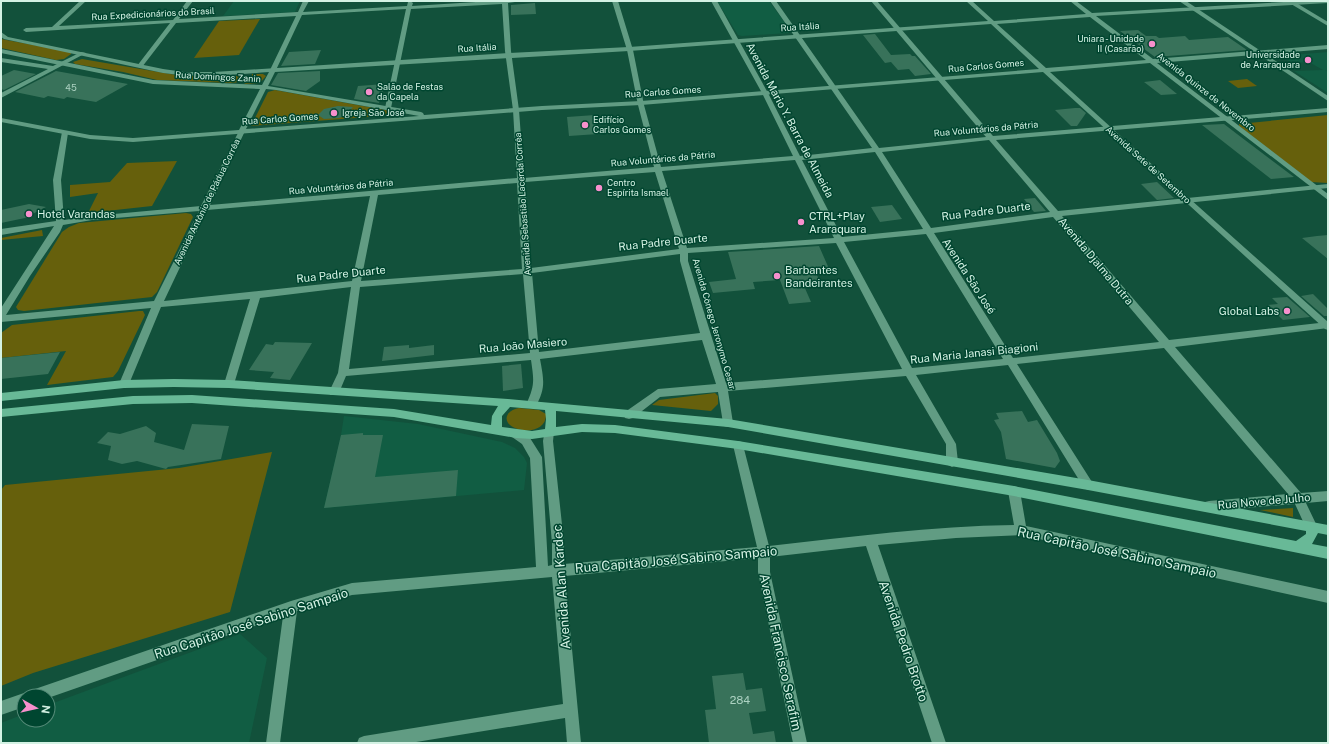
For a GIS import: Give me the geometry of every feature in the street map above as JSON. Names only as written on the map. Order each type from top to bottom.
[{"type":"main road","points":[[1,397],[124,384],[229,384],[549,406],[629,415],[728,423],[1088,485],[1328,530]]},
{"type":"main road","points":[[1,413],[133,400],[192,399],[394,413],[516,434],[532,435],[582,428],[615,429],[738,445],[1014,491],[1328,553]]},
{"type":"main road","points":[[498,432],[495,424],[496,416],[500,409],[508,403]]},
{"type":"main road","points":[[549,406],[552,414],[552,423],[549,432]]},
{"type":"main road","points":[[1295,547],[1305,544],[1308,541],[1312,534],[1311,526]]},
{"type":"street","points":[[54,28],[82,1]]},
{"type":"street","points":[[140,66],[190,1]]},
{"type":"street","name":"Avenida Antônio de Pádua Corrêa","points":[[124,384],[158,303],[242,131],[265,88],[298,15],[306,1]]},
{"type":"street","name":"Avenida Sebastião Lacerda Corrêa","points":[[504,1],[516,110],[522,180],[527,271],[535,356],[539,380],[538,389],[531,405]]},
{"type":"street","name":"Rua Expedicionários do Brasil","points":[[26,30],[298,15],[410,4],[519,1]]},
{"type":"street","name":"Avenida Cônego Jeronymo Cesar","points":[[615,1],[629,49],[658,169],[684,251],[684,261],[722,387],[728,423]]},
{"type":"street","name":"Avenida Mario Y. Barra de Almeida","points":[[714,1],[765,93],[909,372],[951,444],[952,462]]},
{"type":"street","name":"Avenida São José","points":[[774,1],[878,150],[927,231],[1011,361],[1088,485]]},
{"type":"street","name":"Avenida Djalma Dutra","points":[[874,1],[1298,498],[1311,526]]},
{"type":"street","name":"Avenida Sete de Setembro","points":[[969,1],[1187,201],[1327,325]]},
{"type":"street","name":"Avenida Quinze de Novembro","points":[[1073,1],[1328,198]]},
{"type":"street","points":[[1182,1],[1328,99]]},
{"type":"street","name":"Rua Itália","points":[[273,70],[629,49],[1092,15],[1328,1]]},
{"type":"street","points":[[1291,2],[1328,24]]},
{"type":"street","points":[[388,108],[410,4]]},
{"type":"street","name":"Rua Domingos Zanin","points":[[1,34],[6,38],[184,74],[241,73],[273,70]]},
{"type":"street","name":"Rua Carlos Gomes","points":[[1,120],[90,137],[133,140],[516,110],[641,103],[833,86],[941,79],[1044,69],[1328,47]]},
{"type":"street","name":"Rua Domingos Zanin","points":[[1,51],[153,82],[230,87],[276,88],[434,117]]},
{"type":"street","points":[[1,96],[83,53]]},
{"type":"street","points":[[1,60],[54,68]]},
{"type":"street","points":[[230,87],[238,85],[245,80],[247,75],[241,73]]},
{"type":"street","name":"Rua Voluntários da Pátria","points":[[1,232],[60,222],[204,208],[522,180],[799,158],[992,138],[1328,110]]},
{"type":"street","points":[[1,316],[26,275],[56,232],[60,222],[57,180],[64,133]]},
{"type":"street","name":"Rua Padre Duarte","points":[[1,319],[356,284],[527,271],[684,251],[840,240],[927,231],[1056,214],[1328,186]]},
{"type":"street","points":[[334,392],[343,373],[356,284],[374,194]]},
{"type":"street","points":[[229,384],[256,295]]},
{"type":"street","name":"Rua Maria Janasi Biagioni","points":[[629,415],[658,393],[909,372],[1327,325]]},
{"type":"street","name":"Rua João Masiero","points":[[343,373],[535,356],[706,336]]},
{"type":"street","name":"Avenida Alan Kardec","points":[[549,432],[548,441],[558,543],[558,570],[574,743]]},
{"type":"street","name":"Avenida Alan Kardec","points":[[516,434],[526,441],[536,457],[542,571]]},
{"type":"street","name":"Avenida Francisco Serafim","points":[[738,445],[764,552],[764,572],[800,743]]},
{"type":"street","points":[[1014,491],[1021,530]]},
{"type":"street","name":"Rua Nove de Julho","points":[[1200,507],[1328,496]]},
{"type":"street","name":"Rua Capitão José Sabino Sampaio","points":[[56,689],[291,607],[352,589],[764,552],[870,539],[994,530],[1021,530],[1328,597]]},
{"type":"street","name":"Avenida Pedro Brotto","points":[[870,539],[939,743]]},
{"type":"street","points":[[273,743],[291,607]]},
{"type":"street","points":[[1,708],[16,703]]},
{"type":"street","points":[[364,743],[571,710]]},
{"type":"shaded area","points":[[234,1],[300,1],[295,12],[223,16]]},
{"type":"shaded area","points":[[717,1],[769,1],[791,31],[789,33],[738,35]]},
{"type":"shaded area","points":[[260,19],[239,55],[194,58],[219,21]]},
{"type":"shaded area","points":[[1,39],[71,52],[71,54],[64,59],[56,60],[1,48]]},
{"type":"shaded area","points":[[1328,52],[1328,71],[1325,70],[1328,72],[1328,93],[1294,71],[1323,70],[1309,62],[1293,63],[1279,56]]},
{"type":"shaded area","points":[[82,59],[182,76],[240,76],[242,79],[233,83],[157,80],[123,72],[75,64],[73,62]]},
{"type":"shaded area","points":[[252,74],[263,74],[266,76],[260,83],[244,84],[251,80]]},
{"type":"shaded area","points":[[1247,79],[1257,86],[1238,88],[1228,81]]},
{"type":"shaded area","points":[[275,90],[407,114],[251,126],[268,92]]},
{"type":"shaded area","points":[[1328,115],[1328,183],[1311,182],[1239,126],[1239,124]]},
{"type":"shaded area","points":[[177,161],[152,206],[88,213],[98,193],[70,197],[70,185],[110,182],[127,163]]},
{"type":"shaded area","points":[[186,213],[191,214],[193,217],[157,292],[152,297],[24,311],[18,310],[16,307],[62,232],[69,227],[79,223]]},
{"type":"shaded area","points":[[42,230],[43,236],[1,240],[1,238]]},
{"type":"shaded area","points":[[143,311],[145,315],[118,371],[113,377],[47,385],[66,351],[1,358],[1,333],[12,325]]},
{"type":"shaded area","points":[[715,393],[718,396],[718,404],[711,411],[652,405],[659,400]]},
{"type":"shaded area","points":[[519,408],[539,410],[546,414],[544,422],[540,427],[533,430],[517,429],[511,426],[507,422],[507,416],[512,410]]},
{"type":"shaded area","points":[[344,416],[418,424],[502,442],[515,448],[524,457],[527,463],[524,490],[324,508]]},
{"type":"shaded area","points":[[272,452],[230,612],[33,673],[1,686],[1,490],[5,485],[179,468]]},
{"type":"shaded area","points":[[1293,508],[1293,517],[1260,510]]},
{"type":"shaded area","points":[[240,634],[267,658],[249,743],[1,743],[1,723],[16,717],[16,728],[56,728],[56,702]]},
{"type":"building","points":[[535,3],[536,14],[511,15],[511,5]]},
{"type":"building","name":"Uniara - Unidade II (Casarão)","points":[[1138,30],[1146,36],[1156,36],[1159,38],[1185,36],[1189,40],[1228,37],[1247,50],[1155,57],[1120,31]]},
{"type":"building","points":[[875,34],[891,55],[910,54],[915,56],[931,74],[915,76],[909,69],[898,70],[891,62],[885,63],[863,35]]},
{"type":"building","points":[[321,50],[315,64],[281,66],[289,52]]},
{"type":"building","points":[[14,70],[36,74],[4,90],[1,89],[1,76]]},
{"type":"building","points":[[56,71],[128,84],[96,102],[67,97],[64,99],[48,96],[44,98],[15,92]]},
{"type":"building","points":[[320,71],[320,81],[306,91],[271,85],[278,73]]},
{"type":"building","points":[[1160,80],[1177,94],[1161,95],[1144,82]]},
{"type":"building","name":"Salão de Festas da Capela","points":[[385,84],[379,103],[354,99],[358,86]]},
{"type":"building","name":"Igreja São José","points":[[338,106],[353,107],[345,116],[339,118],[324,119],[318,115],[324,109]]},
{"type":"building","points":[[1080,108],[1086,113],[1077,126],[1071,126],[1055,110]]},
{"type":"building","name":"Edifício Carlos Gomes","points":[[595,115],[598,134],[569,136],[567,117]]},
{"type":"building","points":[[1224,124],[1294,177],[1271,179],[1202,125]]},
{"type":"building","points":[[1157,182],[1174,198],[1157,200],[1141,184]]},
{"type":"building","points":[[1035,198],[1046,211],[1034,212],[1024,199]]},
{"type":"building","points":[[29,204],[46,207],[25,218],[1,223],[1,210]]},
{"type":"building","points":[[892,205],[902,219],[880,222],[871,207]]},
{"type":"building","points":[[1328,235],[1328,259],[1302,238],[1317,236]]},
{"type":"building","name":"Barbantes Bandeirantes","points":[[819,246],[830,271],[816,273],[821,284],[804,286],[811,302],[789,304],[780,280],[753,282],[755,289],[713,293],[709,282],[736,279],[728,252]]},
{"type":"building","points":[[1313,294],[1328,309],[1328,316],[1324,316],[1301,296]]},
{"type":"building","name":"Global Labs","points":[[1287,297],[1310,317],[1283,320],[1268,305],[1278,304],[1272,298]]},
{"type":"building","points":[[275,342],[312,343],[290,380],[270,378],[274,372],[249,370],[266,344],[273,345]]},
{"type":"building","points":[[409,345],[409,348],[434,345],[434,355],[382,361],[384,347]]},
{"type":"building","points":[[60,352],[48,374],[1,379],[1,358]]},
{"type":"building","points":[[521,364],[523,388],[503,391],[502,366]]},
{"type":"building","points":[[1022,411],[1028,422],[1037,420],[1057,453],[1060,461],[1055,468],[1006,459],[1001,432],[994,420],[999,419],[996,413]]},
{"type":"building","points":[[192,424],[229,426],[221,459],[168,467],[166,469],[137,461],[122,464],[108,460],[111,446],[97,443],[108,432],[120,434],[146,426],[156,433],[154,442],[184,450]]},
{"type":"building","points":[[363,433],[363,435],[383,435],[375,477],[458,470],[456,496],[324,508],[341,435]]},
{"type":"building","points":[[743,673],[746,690],[762,688],[766,711],[749,713],[753,734],[774,731],[776,743],[709,743],[705,710],[716,709],[712,676]]},
{"type":"place","name":"Uniara - Unidade II (Casarão)","points":[[1152,44]]},
{"type":"place","name":"Universidade de Araraquara","points":[[1308,60]]},
{"type":"place","name":"Salão de Festas da Capela","points":[[369,92]]},
{"type":"place","name":"Igreja São José","points":[[334,113]]},
{"type":"place","name":"Edifício Carlos Gomes","points":[[585,125]]},
{"type":"place","name":"Centro Espírita Ismael","points":[[599,188]]},
{"type":"place","name":"Hotel Varandas","points":[[29,214]]},
{"type":"place","name":"CTRL+Play Araraquara","points":[[801,222]]},
{"type":"place","name":"Barbantes Bandeirantes","points":[[777,276]]},
{"type":"place","name":"Global Labs","points":[[1287,311]]}]
